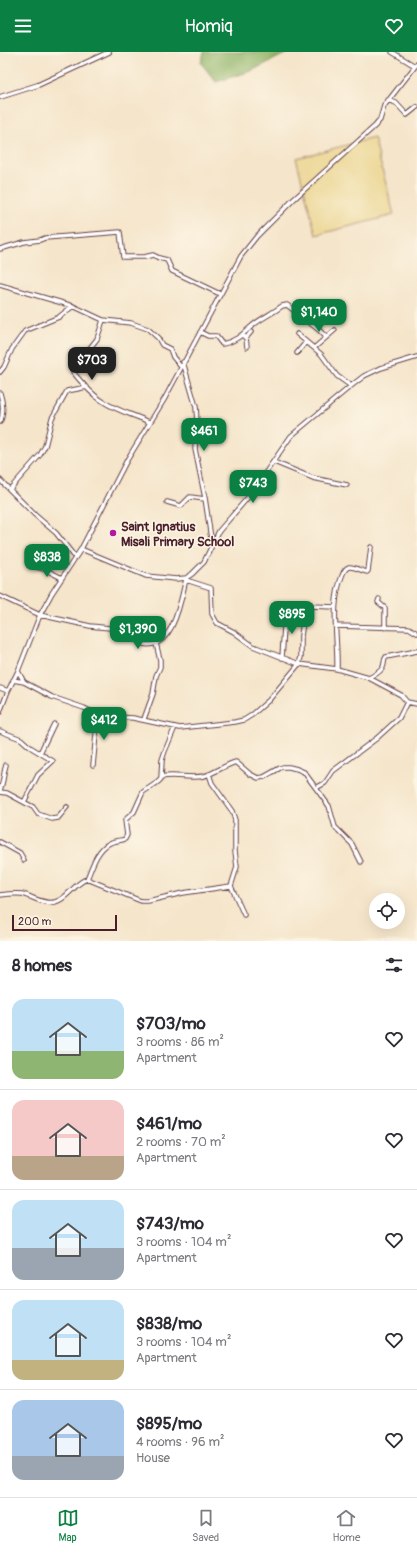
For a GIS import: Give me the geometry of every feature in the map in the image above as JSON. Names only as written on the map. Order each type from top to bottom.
[{"type":"main road","points":[[0,97],[38,85],[109,52]]},
{"type":"street","points":[[0,712],[40,615],[81,549],[127,460],[165,398],[241,256],[257,236],[294,199],[375,126],[380,120],[384,106],[388,100],[416,65],[392,52]]},
{"type":"street","points":[[388,100],[396,103],[407,115],[417,107]]},
{"type":"street","points":[[0,249],[45,238],[120,232],[123,257],[144,257],[154,255],[167,260],[172,271],[220,294]]},
{"type":"street","points":[[0,285],[73,306],[104,320],[131,323],[148,329],[162,344],[170,349],[173,357],[181,367]]},
{"type":"street","points":[[200,332],[208,336],[216,336],[222,344],[242,335],[253,325],[282,306],[287,305],[326,337]]},
{"type":"street","points":[[0,372],[4,367],[12,349],[25,331],[59,317],[73,306]]},
{"type":"street","points":[[104,320],[97,339],[72,370],[95,397],[105,404],[149,422]]},
{"type":"street","points":[[314,348],[335,330]]},
{"type":"street","points":[[247,347],[246,338],[251,332]]},
{"type":"street","points":[[297,334],[321,354],[333,372],[351,386]]},
{"type":"street","points":[[242,335],[246,338]]},
{"type":"street","points":[[297,353],[306,342]]},
{"type":"street","points":[[0,596],[40,615],[90,626],[110,628],[137,637],[143,644],[147,645],[156,643],[163,639],[169,633],[172,626],[183,594],[186,579],[204,562],[219,531],[250,495],[291,436],[351,386],[380,368],[417,356]]},
{"type":"street","points":[[183,362],[196,407],[197,423],[195,449],[205,499],[212,547]]},
{"type":"street","points":[[10,489],[46,446],[52,418],[68,391],[87,387]]},
{"type":"street","points":[[0,393],[2,398],[2,415],[0,422]]},
{"type":"street","points":[[274,462],[313,478],[347,485]]},
{"type":"street","points":[[0,480],[35,515],[59,536],[75,557]]},
{"type":"street","points":[[167,502],[181,506],[190,497],[205,499]]},
{"type":"street","points":[[337,669],[335,607],[336,591],[346,568],[349,567],[368,572],[371,547]]},
{"type":"street","points":[[81,549],[146,576],[168,579],[186,579],[211,588],[212,614],[217,623],[234,632],[253,646],[299,664],[337,669],[370,678],[402,695],[408,702],[417,704]]},
{"type":"street","points":[[36,567],[44,569],[62,578]]},
{"type":"street","points":[[379,598],[378,602],[385,608],[385,628]]},
{"type":"street","points":[[14,680],[24,682],[52,697],[84,708],[98,715],[144,719],[175,727],[224,724],[244,720],[256,713],[269,700],[299,664],[301,657],[301,636],[305,608],[311,606],[335,607]]},
{"type":"street","points":[[282,658],[284,627],[289,607]]},
{"type":"street","points":[[336,626],[411,628],[417,633]]},
{"type":"street","points":[[144,719],[153,694],[156,676],[160,667],[156,643]]},
{"type":"street","points":[[370,678],[382,670],[384,660],[386,658],[417,651]]},
{"type":"street","points":[[18,671],[24,682]]},
{"type":"street","points":[[0,688],[8,691]]},
{"type":"street","points":[[316,788],[325,783],[333,771],[377,738],[399,718],[408,702]]},
{"type":"street","points":[[94,765],[98,715]]},
{"type":"street","points":[[40,753],[54,724]]},
{"type":"street","points":[[164,776],[162,772],[162,760],[175,727]]},
{"type":"street","points":[[0,731],[21,739],[51,759],[52,762],[38,775],[24,802]]},
{"type":"street","points":[[87,880],[95,860],[103,848],[109,843],[125,839],[127,835],[125,820],[134,812],[143,792],[164,776],[204,776],[236,762],[250,774],[258,778],[264,777],[280,768],[289,767],[304,772],[331,809],[335,826],[352,844],[361,862]]},
{"type":"street","points":[[6,765],[0,791],[7,793],[33,807],[38,814],[52,819],[58,818],[67,807]]},
{"type":"street","points":[[209,774],[212,783],[232,811],[235,820],[235,851],[237,867],[230,886],[244,915]]},
{"type":"street","points":[[0,842],[20,853],[24,860]]},
{"type":"street","points":[[0,895],[16,893],[48,902],[54,902],[60,900],[81,882],[87,880],[144,901],[230,886]]},
{"type":"green space","points":[[204,52],[289,52],[251,71],[216,82],[201,63]]},
{"type":"sand","points":[[374,138],[394,215],[316,235],[296,158]]},
{"type":"place","name":"Saint Ignatius Misali Primary School","points":[[113,533]]}]
